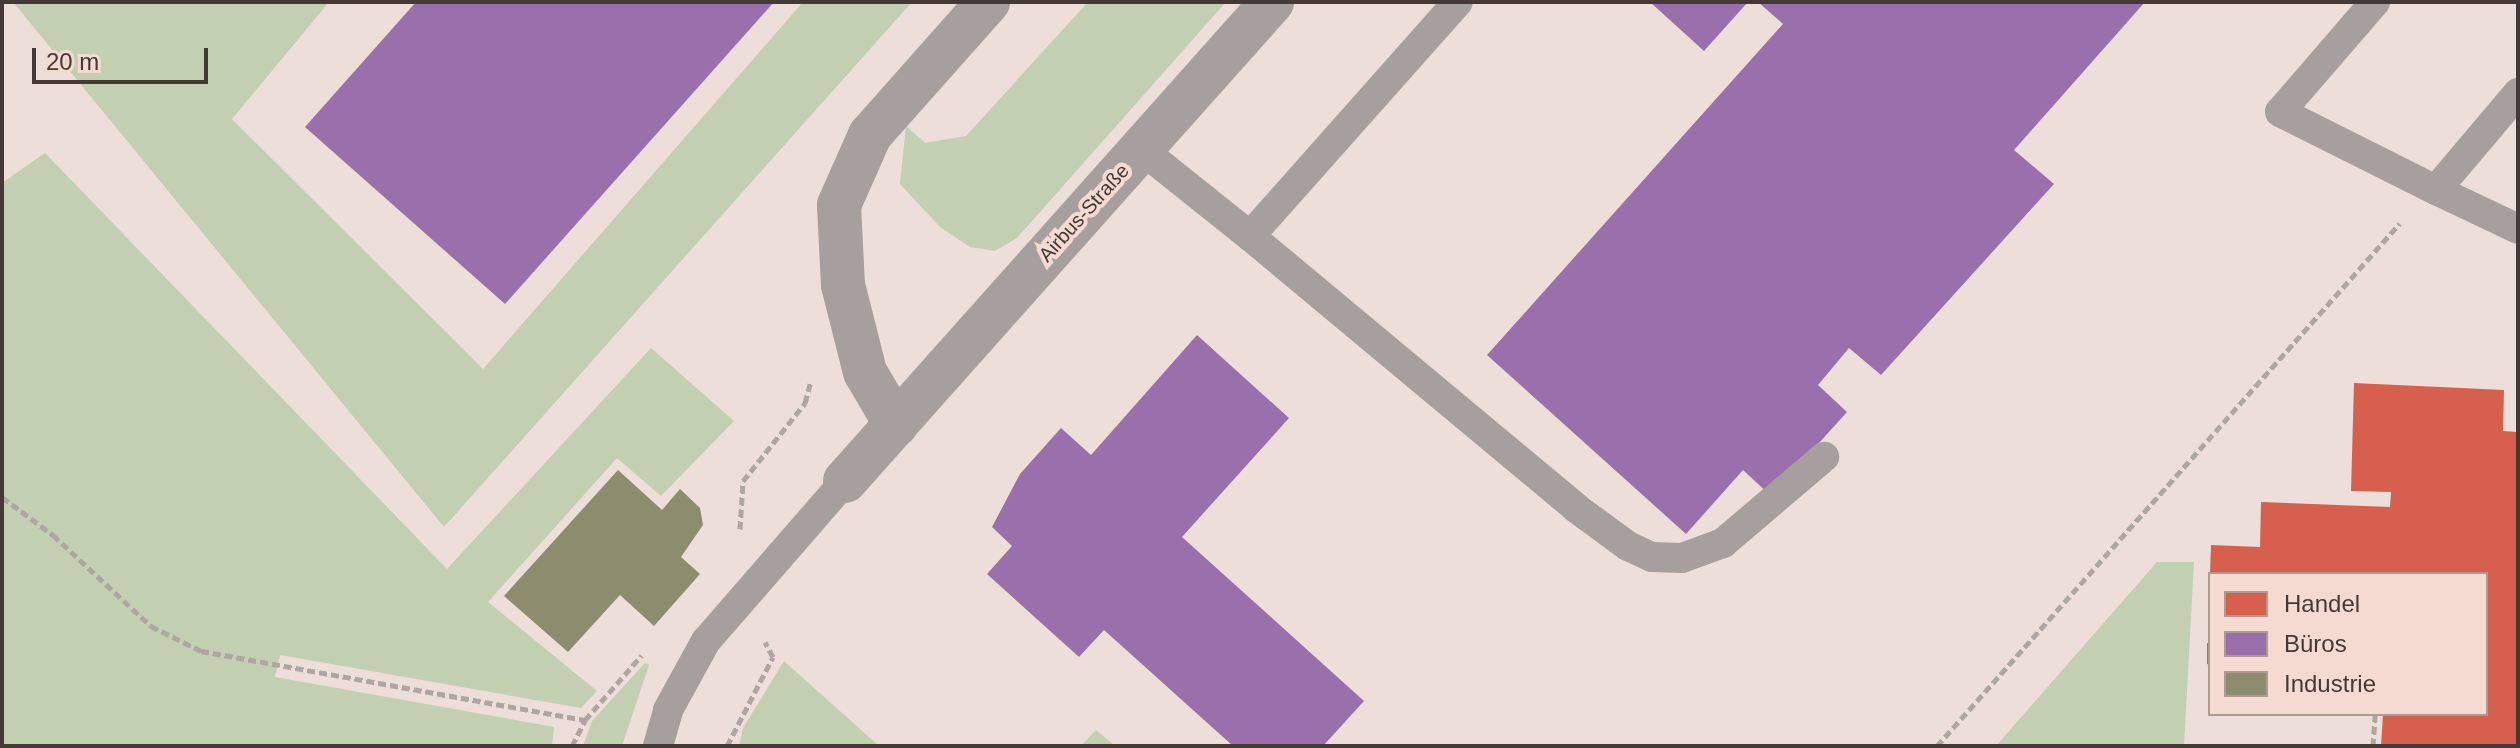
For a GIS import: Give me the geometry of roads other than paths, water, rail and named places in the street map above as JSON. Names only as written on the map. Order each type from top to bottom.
[{"type":"street","points":[[896,425],[865,372],[843,285],[839,205],[870,135],[988,2]]},
{"type":"street","name":"Airbus-Straße","points":[[845,481],[1272,2]]},
{"type":"lane","points":[[1250,236],[1458,2]]},
{"type":"lane","points":[[2375,2],[2280,112],[2518,229]]},
{"type":"lane","points":[[2436,190],[2518,93]]},
{"type":"lane","points":[[1141,149],[1576,508],[1628,546],[1652,557],[1682,558],[1723,543],[1824,457]]},
{"type":"lane","points":[[658,746],[668,710],[706,641],[845,481]]}]
